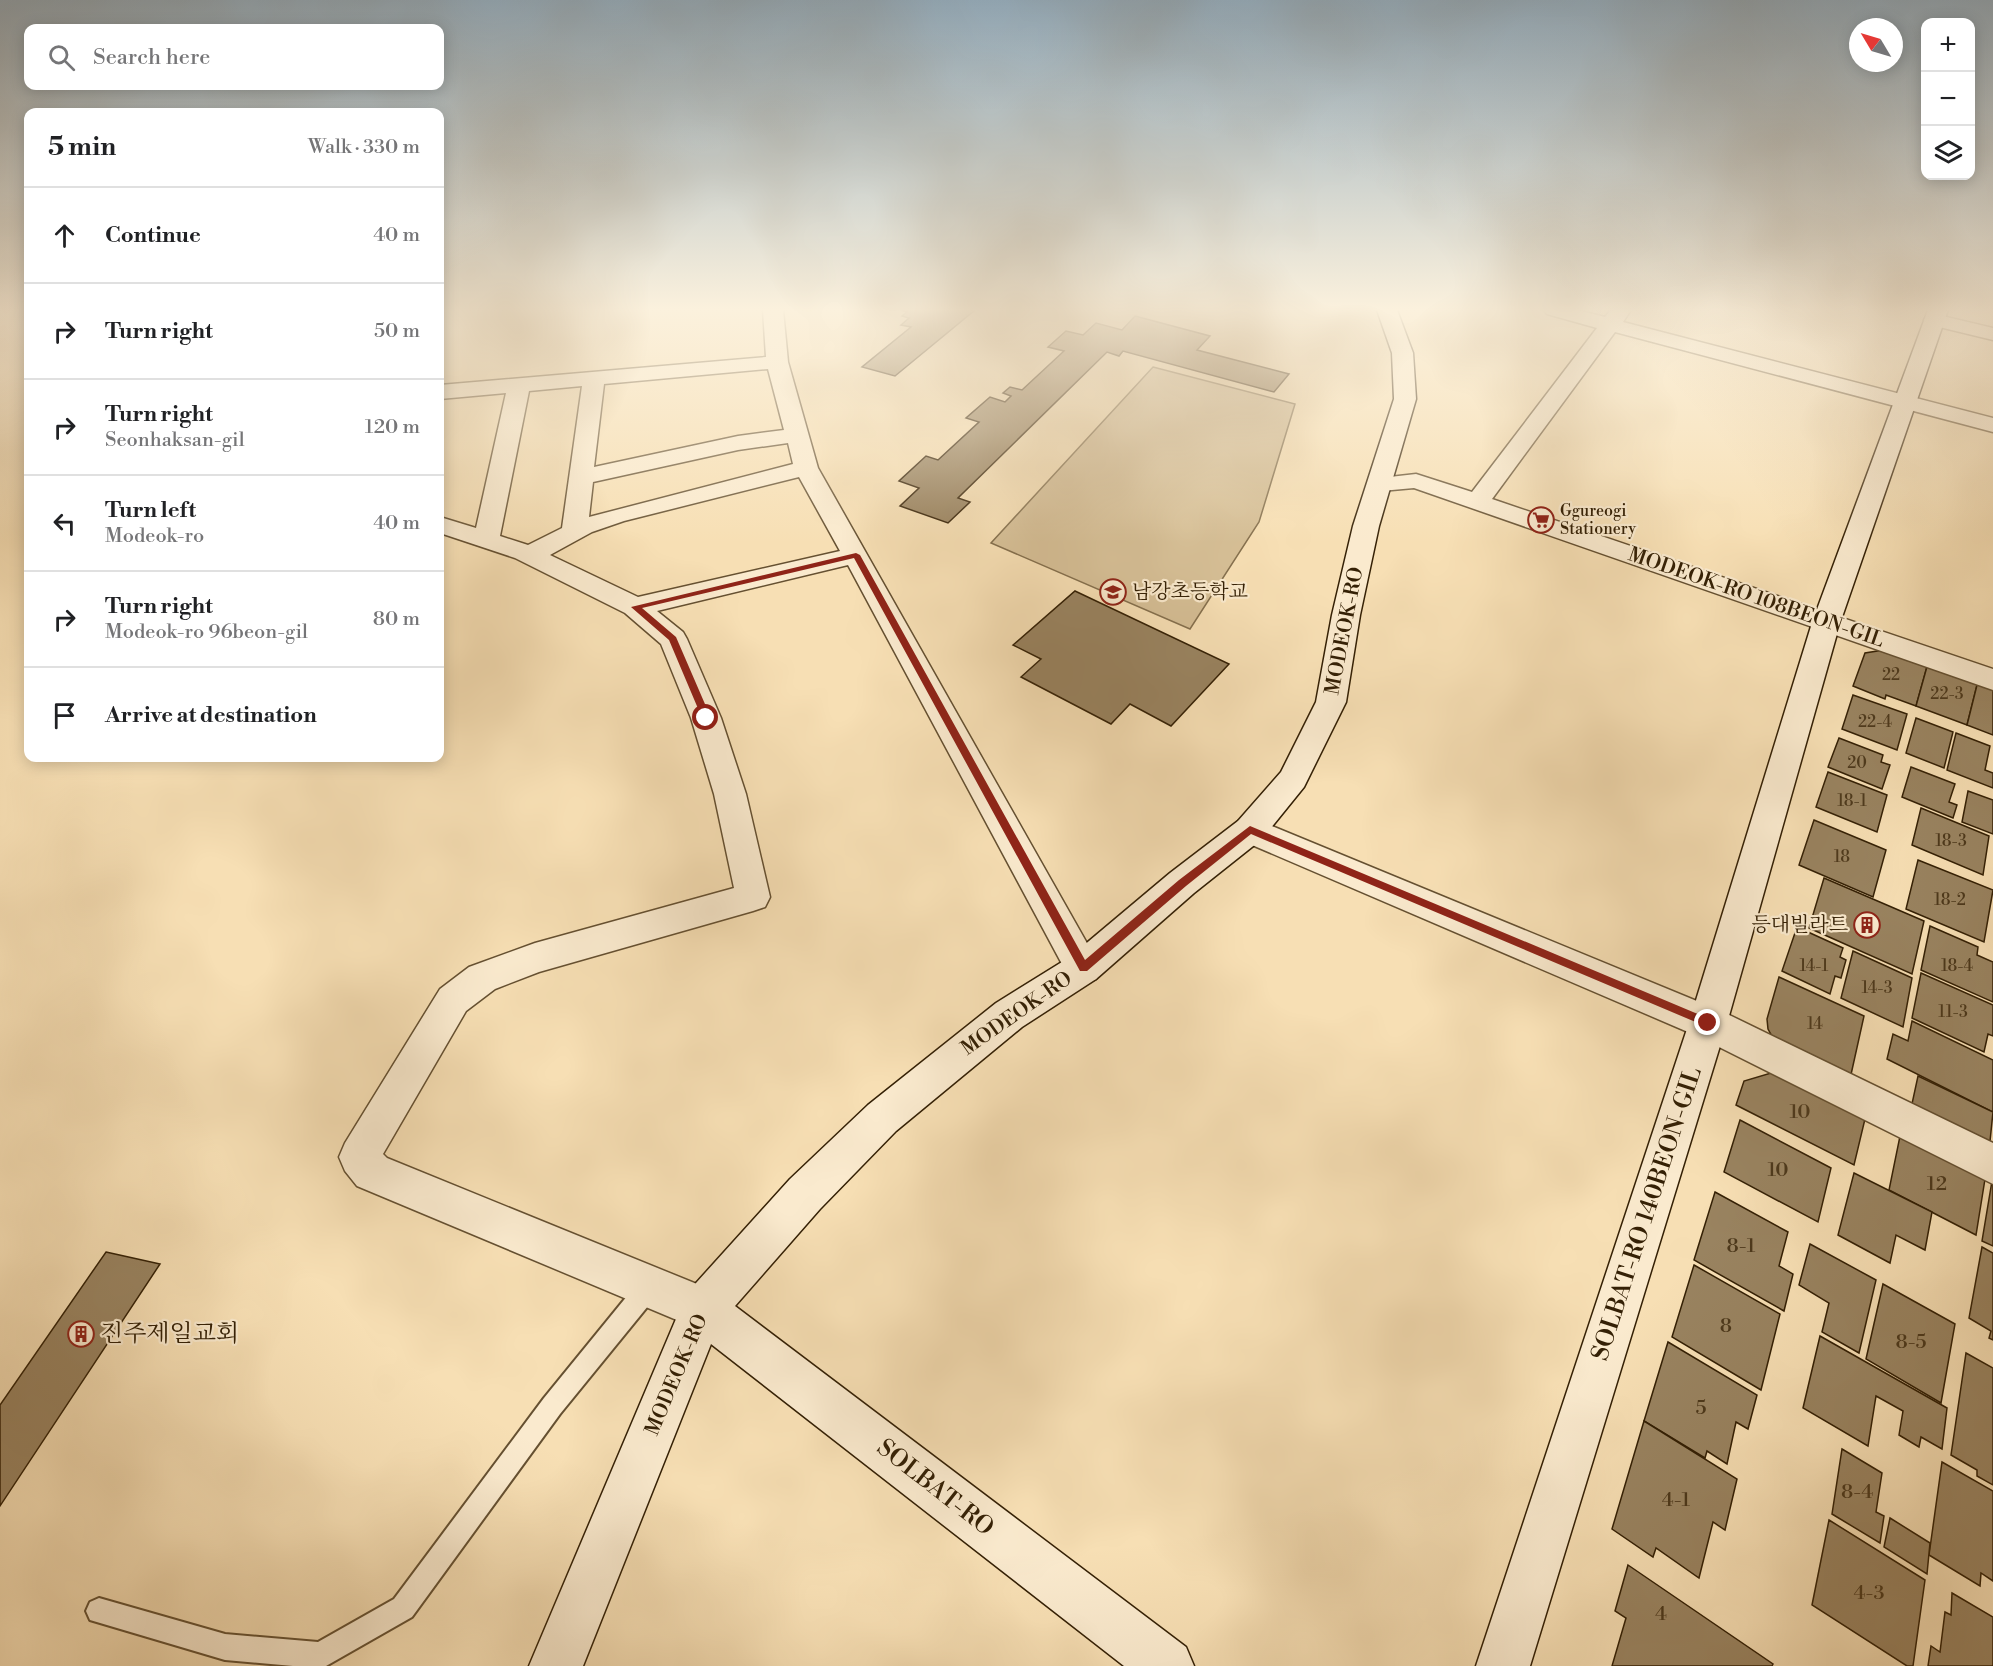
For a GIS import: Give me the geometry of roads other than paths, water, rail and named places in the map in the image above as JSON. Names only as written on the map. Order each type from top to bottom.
[{"type":"street","points":[[444,392],[488,388]]},
{"type":"street","points":[[486,540],[518,388]]},
{"type":"street","points":[[574,532],[593,388]]},
{"type":"street","points":[[784,388],[806,468],[1083,968]]},
{"type":"street","name":"MODEOK-RO","points":[[556,1666],[703,1310],[806,1194],[882,1118],[1009,1015],[1083,968],[1182,883],[1250,830],[1293,780],[1331,702],[1366,526],[1381,484],[1406,388]]},
{"type":"street","points":[[1477,502],[1563,388]]},
{"type":"street","points":[[1857,388],[1993,425]]},
{"type":"street","name":"SOLBAT-RO 140BEON-GIL","points":[[1503,1666],[1708,1023],[1826,623],[1910,388]]},
{"type":"street","points":[[581,477],[738,443],[797,435]]},
{"type":"street","points":[[529,555],[574,532],[615,516],[806,468]]},
{"type":"street","name":"MODEOK-RO 108BEON-GIL","points":[[1381,484],[1416,481],[1993,680]]},
{"type":"street","points":[[444,526],[529,555],[635,607],[856,555]]},
{"type":"street","name":"SOLBAT-RO","points":[[635,607],[673,639],[706,718],[730,794],[753,897],[535,958],[482,978],[453,1000],[359,1157],[372,1172],[703,1310],[1167,1666]]},
{"type":"street","points":[[1250,830],[1708,1023],[1993,1164]]},
{"type":"lane","points":[[99,1611],[225,1647],[320,1655],[403,1608],[552,1406],[649,1287]]},
{"type":"place","name":"Ggureogi Stationery","points":[[1541,520]]},
{"type":"place","name":"남강초등학교","points":[[1113,592]]},
{"type":"place","name":"등대빌라트","points":[[1867,925]]},
{"type":"place","name":"진주제일교회","points":[[81,1334]]}]
